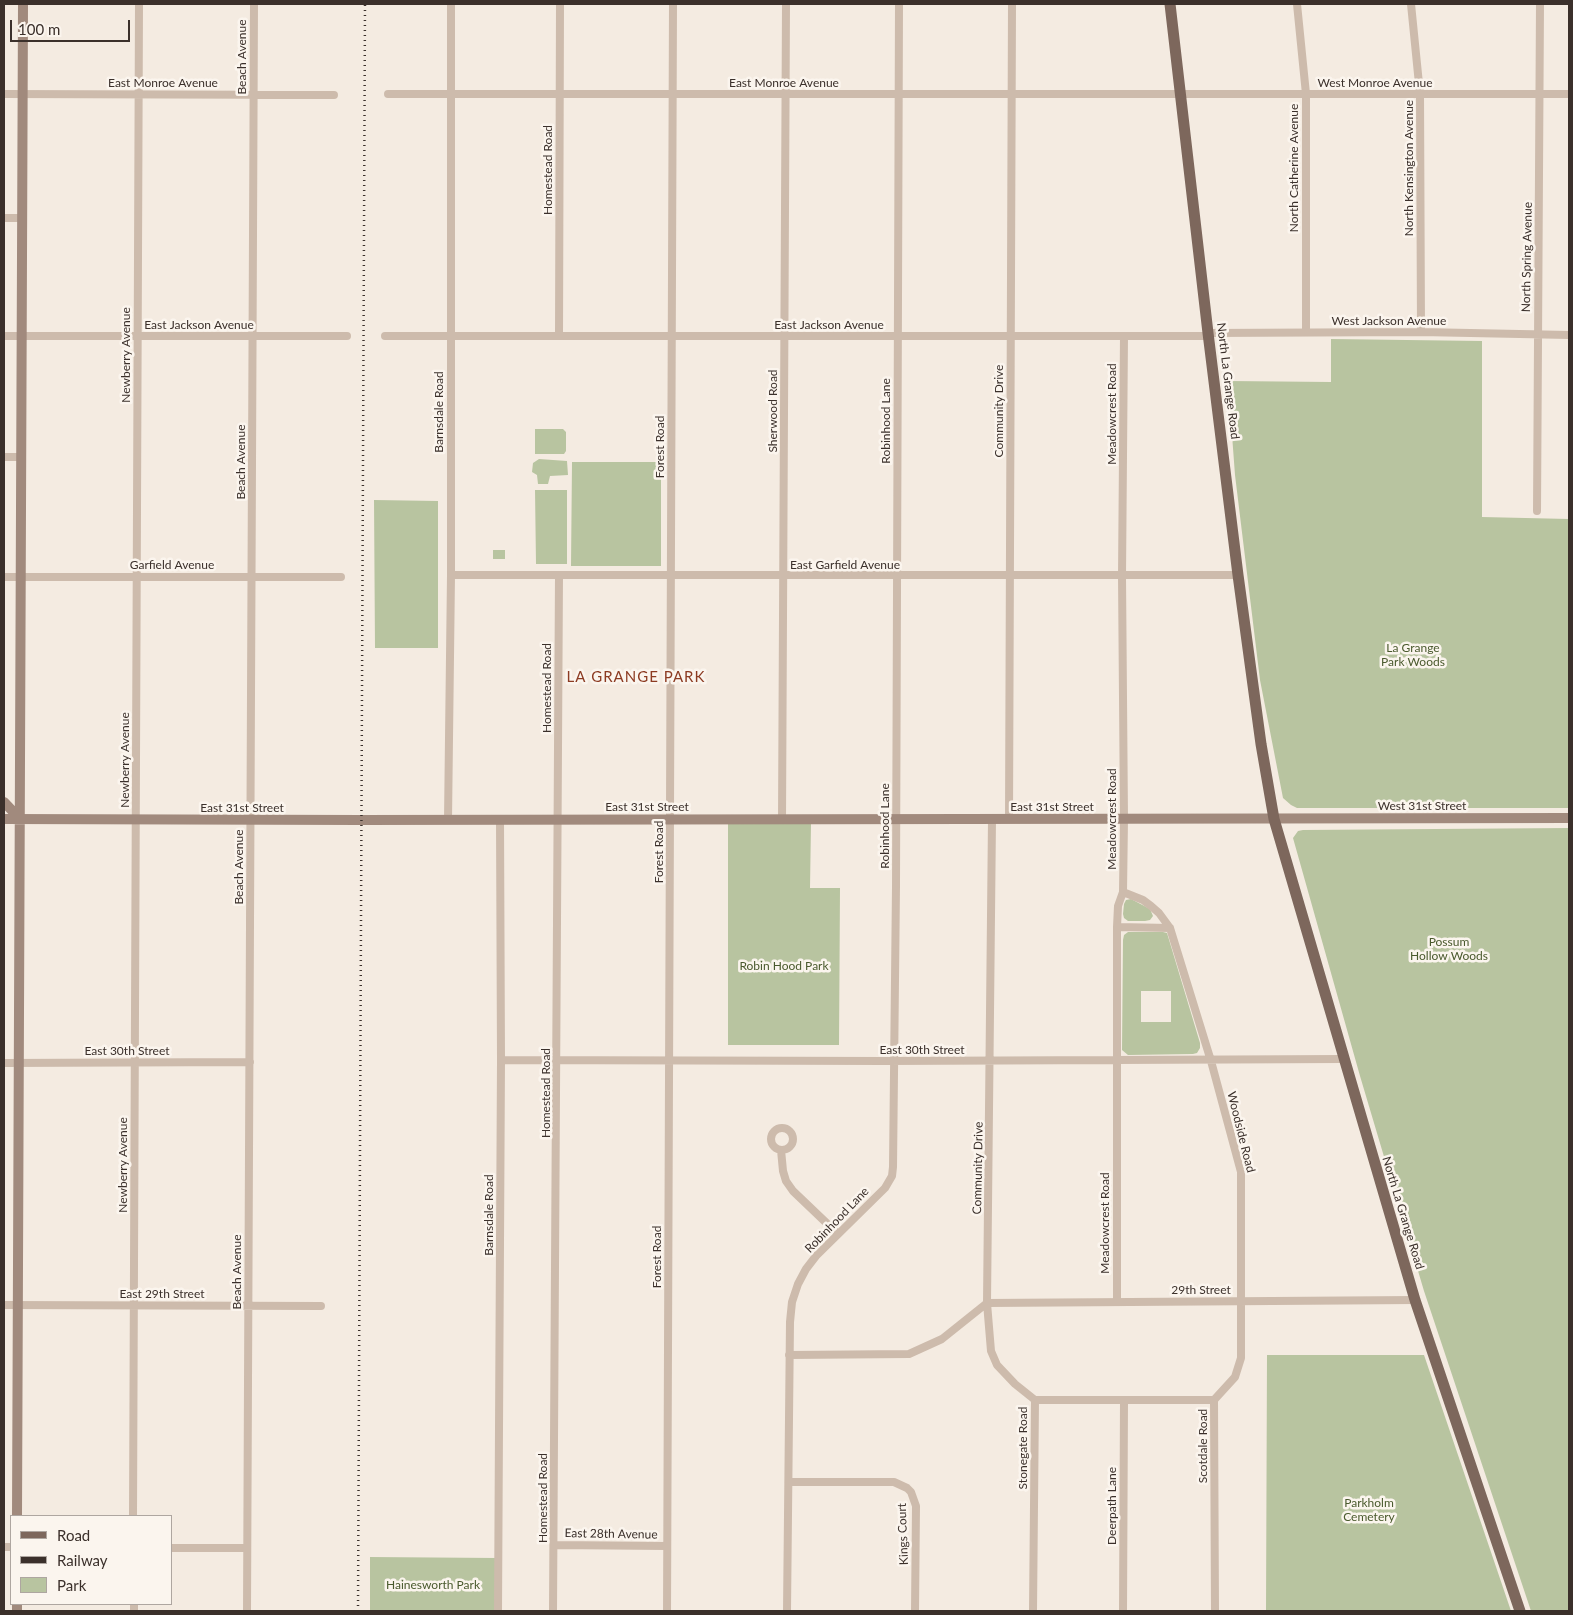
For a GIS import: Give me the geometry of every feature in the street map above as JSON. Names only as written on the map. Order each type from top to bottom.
[{"type":"main road","points":[[17,1515],[23,4]]},
{"type":"main road","name":"North La Grange Road","points":[[1170,4],[1238,576],[1274,819],[1415,1300],[1520,1611]]},
{"type":"main road","points":[[4,802],[20,819]]},
{"type":"main road","name":"West 31st Street","points":[[1274,819],[1569,818]]},
{"type":"main road","name":"East 31st Street","points":[[4,819],[1274,819]]},
{"type":"street","name":"Newberry Avenue","points":[[133,1515],[139,4]]},
{"type":"street","name":"Beach Avenue","points":[[247,1611],[254,4]]},
{"type":"street","name":"Barnsdale Road","points":[[448,820],[451,575],[451,4]]},
{"type":"street","name":"Homestead Road","points":[[559,336],[560,4]]},
{"type":"street","name":"Forest Road","points":[[667,1611],[673,4]]},
{"type":"street","name":"Sherwood Road","points":[[782,819],[786,4]]},
{"type":"street","name":"Robinhood Lane","points":[[787,1611],[789,1355],[792,1302],[798,1284],[816,1256],[885,1188],[892,1176],[895,1061],[899,4]]},
{"type":"street","name":"Community Drive","points":[[1009,819],[1012,4]]},
{"type":"street","name":"North Catherine Avenue","points":[[1297,4],[1306,94],[1306,332]]},
{"type":"street","name":"North Kensington Avenue","points":[[1411,4],[1420,94],[1421,332]]},
{"type":"street","name":"North Spring Avenue","points":[[1537,511],[1540,4]]},
{"type":"street","name":"East Monroe Avenue","points":[[4,94],[334,94]]},
{"type":"street","name":"East Monroe Avenue","points":[[388,94],[1181,94]]},
{"type":"street","name":"West Monroe Avenue","points":[[1181,94],[1569,94]]},
{"type":"street","points":[[4,218],[22,218]]},
{"type":"street","name":"West Jackson Avenue","points":[[1208,334],[1421,332],[1569,335]]},
{"type":"street","name":"East Jackson Avenue","points":[[385,336],[1124,336],[1208,334]]},
{"type":"street","name":"East Jackson Avenue","points":[[4,336],[347,336]]},
{"type":"street","name":"Meadowcrest Road","points":[[1117,1302],[1117,927],[1118,906],[1123,892],[1124,819],[1122,576],[1124,336]]},
{"type":"street","points":[[4,457],[22,457]]},
{"type":"street","name":"East Garfield Avenue","points":[[451,575],[1238,576]]},
{"type":"street","name":"Homestead Road","points":[[553,1611],[558,1061],[559,575]]},
{"type":"street","name":"Garfield Avenue","points":[[4,577],[341,577]]},
{"type":"street","name":"Community Drive","points":[[987,1303],[992,819]]},
{"type":"street","name":"Barnsdale Road","points":[[498,1611],[501,1060],[500,820]]},
{"type":"street","name":"Woodside Road","points":[[1123,892],[1143,900],[1151,906],[1170,928],[1241,1172],[1241,1358],[1235,1377],[1214,1400]]},
{"type":"street","points":[[1117,927],[1170,928]]},
{"type":"street","name":"East 30th Street","points":[[501,1060],[1210,1061],[1343,1059]]},
{"type":"street","name":"East 30th Street","points":[[4,1063],[250,1062]]},
{"type":"street","points":[[781,1150],[786,1181],[793,1191],[838,1234]]},
{"type":"street","name":"29th Street","points":[[987,1303],[1415,1300]]},
{"type":"street","points":[[789,1355],[910,1354],[942,1339],[987,1303]]},
{"type":"street","name":"Stonegate Road","points":[[987,1303],[991,1351],[997,1365],[1015,1384],[1035,1400],[1033,1611]]},
{"type":"street","name":"East 29th Street","points":[[4,1305],[321,1306]]},
{"type":"street","name":"Scotdale Road","points":[[1035,1400],[1214,1400],[1215,1611]]},
{"type":"street","name":"Deerpath Lane","points":[[1123,1611],[1124,1400]]},
{"type":"street","name":"Kings Court","points":[[789,1482],[894,1482],[907,1488],[914,1499],[916,1513],[915,1611]]},
{"type":"street","name":"East 28th Avenue","points":[[554,1545],[667,1546]]},
{"type":"street","points":[[172,1548],[247,1548]]},
{"type":"green space","name":"La Grange Park Woods","points":[[1331,339],[1482,341],[1482,517],[1569,519],[1569,808],[1297,808],[1283,798],[1260,680],[1235,475],[1228,381],[1331,382]]},
{"type":"green space","points":[[535,429],[563,429],[566,432],[566,451],[564,454],[535,454]]},
{"type":"green space","points":[[539,459],[567,461],[568,475],[550,476],[548,484],[538,484],[537,475],[532,472],[533,463]]},
{"type":"green space","points":[[572,462],[661,462],[661,566],[571,566]]},
{"type":"green space","points":[[535,490],[567,490],[567,564],[536,564]]},
{"type":"green space","points":[[374,500],[438,501],[438,648],[375,648]]},
{"type":"green space","points":[[493,550],[505,550],[505,559],[493,559]]},
{"type":"green space","name":"Robin Hood Park","points":[[728,821],[811,823],[810,888],[840,888],[839,1045],[728,1045]]},
{"type":"green space","name":"Possum Hollow Woods","points":[[1569,828],[1569,1611],[1531,1611],[1424,1291],[1360,1076],[1293,838],[1298,831],[1303,830]]},
{"type":"green space","points":[[1131,899],[1150,909],[1153,916],[1150,920],[1128,921],[1124,918],[1124,904],[1126,900]]},
{"type":"green space","points":[[1128,932],[1167,933],[1200,1043],[1197,1053],[1128,1055],[1122,1050],[1124,935]],"holes":[[[1141,991],[1171,991],[1171,1022],[1141,1022]]]},
{"type":"green space","name":"Parkholm Cemetery","points":[[1267,1355],[1424,1355],[1511,1611],[1266,1611]]},
{"type":"green space","name":"Hainesworth Park","points":[[370,1557],[497,1558],[495,1611],[370,1611]]},
{"type":"railway","points":[[358,1611],[365,4]]},
{"type":"district","name":"LA GRANGE PARK","points":[[636,677]]}]
